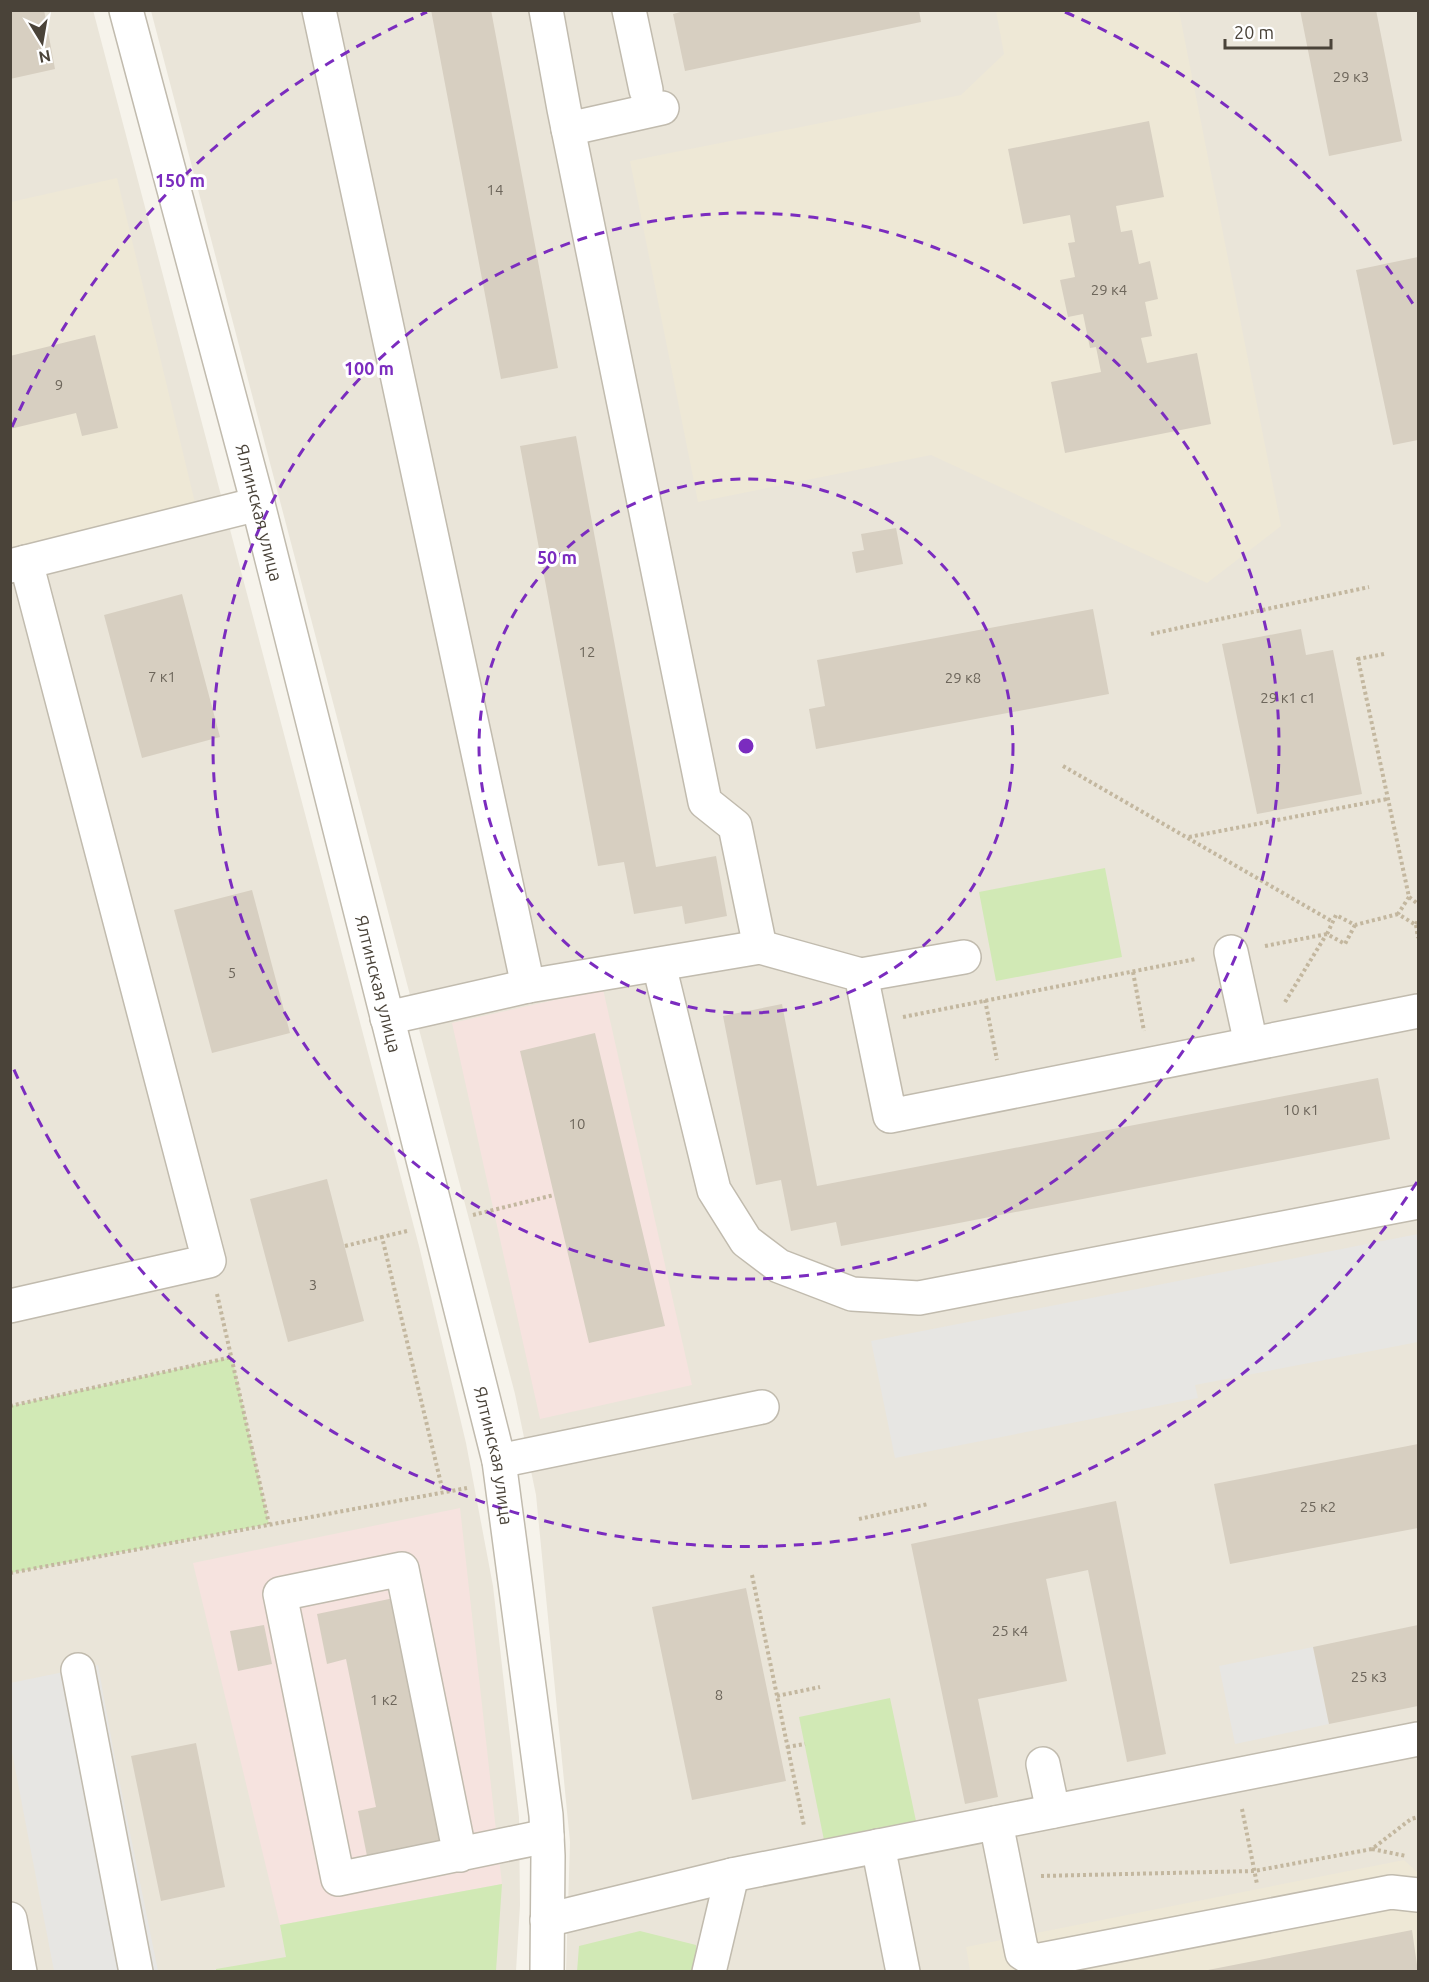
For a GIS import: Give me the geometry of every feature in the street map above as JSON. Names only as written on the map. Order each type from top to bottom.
[{"type":"street","name":"Ялтинская улица","points":[[126,10],[258,504],[501,1471],[546,1815],[547,1971]]},
{"type":"street","points":[[319,10],[528,986]]},
{"type":"street","points":[[546,10],[568,129],[705,802],[735,826],[760,947]]},
{"type":"street","points":[[568,129],[654,99],[629,10]]},
{"type":"street","points":[[10,1306],[209,1261],[18,564],[258,504]]},
{"type":"street","points":[[387,1018],[528,986],[760,947],[861,975],[964,957]]},
{"type":"street","points":[[1231,952],[1256,1043]]},
{"type":"street","points":[[659,965],[714,1190],[746,1241],[779,1266],[852,1294],[919,1298],[1419,1202]]},
{"type":"street","points":[[861,975],[890,1116],[1419,1011]]},
{"type":"street","points":[[501,1471],[762,1407]]},
{"type":"street","points":[[460,1854],[402,1569],[279,1594],[338,1879],[460,1854],[547,1836]]},
{"type":"street","points":[[78,1670],[136,1971]]},
{"type":"street","points":[[547,1920],[732,1875],[1419,1739]]},
{"type":"street","points":[[1043,1764],[1053,1811]]},
{"type":"street","points":[[996,1823],[1022,1953],[1035,1960],[1391,1892],[1419,1895]]},
{"type":"street","points":[[879,1846],[903,1971]]},
{"type":"street","points":[[708,1971],[732,1875]]},
{"type":"street","points":[[10,1919],[20,1971]]},
{"type":"path","points":[[1151,634],[1369,587]]},
{"type":"path","points":[[1384,654],[1358,659],[1409,897],[1419,904]]},
{"type":"path","points":[[1063,766],[1333,922]]},
{"type":"path","points":[[1189,837],[1387,799]]},
{"type":"path","points":[[1398,914],[1409,897]]},
{"type":"path","points":[[1256,1043],[1327,934],[1336,915],[1355,925],[1398,914],[1417,923],[1419,938]]},
{"type":"path","points":[[871,1023],[1327,934],[1345,944],[1355,925]]},
{"type":"path","points":[[1133,972],[1150,1064]]},
{"type":"path","points":[[985,1000],[1004,1093]]},
{"type":"path","points":[[345,1246],[382,1237]]},
{"type":"path","points":[[209,1261],[269,1524]]},
{"type":"path","points":[[10,1406],[231,1357]]},
{"type":"path","points":[[10,1573],[269,1524],[501,1471]]},
{"type":"path","points":[[859,1519],[928,1504]]},
{"type":"path","points":[[752,1575],[812,1859]]},
{"type":"path","points":[[777,1696],[820,1687]]},
{"type":"path","points":[[787,1747],[804,1744]]},
{"type":"path","points":[[1235,1775],[1263,1917]]},
{"type":"path","points":[[1372,1849],[1411,1819],[1419,1817]]},
{"type":"path","points":[[1007,1877],[1254,1871],[1372,1849],[1407,1856]]},
{"type":"shaded area","points":[[93,10],[419,1246],[466,1443],[493,1586],[519,1817],[520,1905],[516,1971],[11,1972],[10,11]]},
{"type":"shaded area","points":[[151,11],[1418,11],[1418,1971],[566,1971],[570,1842],[536,1495],[515,1394]]},
{"type":"shaded area","points":[[996,11],[1179,11],[1281,526],[1207,583],[931,455],[698,502],[630,161],[961,95],[1004,54]]},
{"type":"shaded area","points":[[117,178],[196,507],[11,554],[11,202]]},
{"type":"shaded area","points":[[603,989],[692,1385],[540,1419],[452,1023]]},
{"type":"shaded area","points":[[1418,1234],[1418,1342],[1195,1385],[1198,1398],[895,1458],[871,1341]]},
{"type":"shaded area","points":[[460,1508],[502,1884],[280,1925],[193,1563]]},
{"type":"shaded area","points":[[1313,1647],[1329,1724],[1235,1744],[1219,1666]]},
{"type":"shaded area","points":[[98,1665],[158,1971],[54,1971],[11,1747],[10,1683]]},
{"type":"shaded area","points":[[1404,1860],[1418,1873],[1418,1971],[970,1971],[966,1947]]},
{"type":"green space","points":[[1105,868],[1122,957],[996,981],[979,892]]},
{"type":"green space","points":[[232,1357],[269,1524],[11,1573],[11,1406]]},
{"type":"green space","points":[[890,1698],[916,1821],[824,1840],[799,1717]]},
{"type":"green space","points":[[502,1884],[496,1971],[216,1971],[216,1969],[286,1957],[280,1925]]},
{"type":"green space","points":[[640,1931],[696,1945],[696,1971],[577,1972],[579,1946]]},
{"type":"building","points":[[10,10],[44,10],[55,69],[10,79]]},
{"type":"building","points":[[431,10],[491,10],[558,368],[501,379]]},
{"type":"building","points":[[688,10],[919,10],[921,22],[685,71],[673,14]]},
{"type":"building","points":[[1300,10],[1376,10],[1402,141],[1329,156]]},
{"type":"building","points":[[1149,121],[1164,197],[1116,206],[1121,232],[1132,230],[1139,264],[1150,261],[1158,299],[1145,302],[1152,336],[1141,338],[1147,363],[1197,353],[1211,424],[1065,453],[1051,382],[1101,372],[1096,347],[1090,348],[1083,314],[1068,317],[1060,280],[1075,277],[1068,243],[1075,242],[1070,215],[1023,224],[1008,149]]},
{"type":"building","points":[[1418,257],[1418,440],[1393,445],[1356,270]]},
{"type":"building","points":[[95,335],[118,428],[82,436],[76,413],[10,429],[10,356]]},
{"type":"building","points":[[576,436],[656,867],[716,856],[727,916],[685,924],[682,906],[634,914],[624,862],[598,866],[520,446]]},
{"type":"building","points":[[896,528],[903,564],[856,573],[852,552],[864,550],[861,534]]},
{"type":"building","points":[[182,594],[220,737],[142,758],[104,615]]},
{"type":"building","points":[[1093,609],[1109,694],[816,749],[809,709],[825,706],[817,660]]},
{"type":"building","points":[[1301,629],[1306,655],[1333,650],[1362,794],[1257,814],[1222,644]]},
{"type":"building","points":[[252,890],[290,1033],[212,1053],[174,910]]},
{"type":"building","points":[[782,1004],[817,1186],[1378,1078],[1390,1139],[841,1246],[836,1222],[791,1231],[781,1180],[756,1185],[723,1016]]},
{"type":"building","points":[[595,1033],[665,1326],[589,1343],[520,1051]]},
{"type":"building","points":[[327,1179],[364,1321],[288,1342],[250,1199]]},
{"type":"building","points":[[1418,1444],[1418,1528],[1230,1564],[1214,1484]]},
{"type":"building","points":[[1116,1501],[1166,1754],[1127,1762],[1088,1570],[1046,1579],[1067,1681],[978,1699],[998,1797],[965,1804],[911,1544]]},
{"type":"building","points":[[746,1588],[786,1781],[692,1800],[652,1607]]},
{"type":"building","points":[[394,1598],[445,1845],[368,1861],[358,1811],[376,1807],[346,1659],[327,1664],[317,1614]]},
{"type":"building","points":[[264,1625],[272,1664],[238,1671],[230,1631]]},
{"type":"building","points":[[1418,1625],[1418,1706],[1329,1724],[1313,1647]]},
{"type":"building","points":[[196,1743],[225,1887],[161,1901],[131,1756]]},
{"type":"building","points":[[1412,1930],[1418,1972],[1209,1972],[1208,1970]]}]
